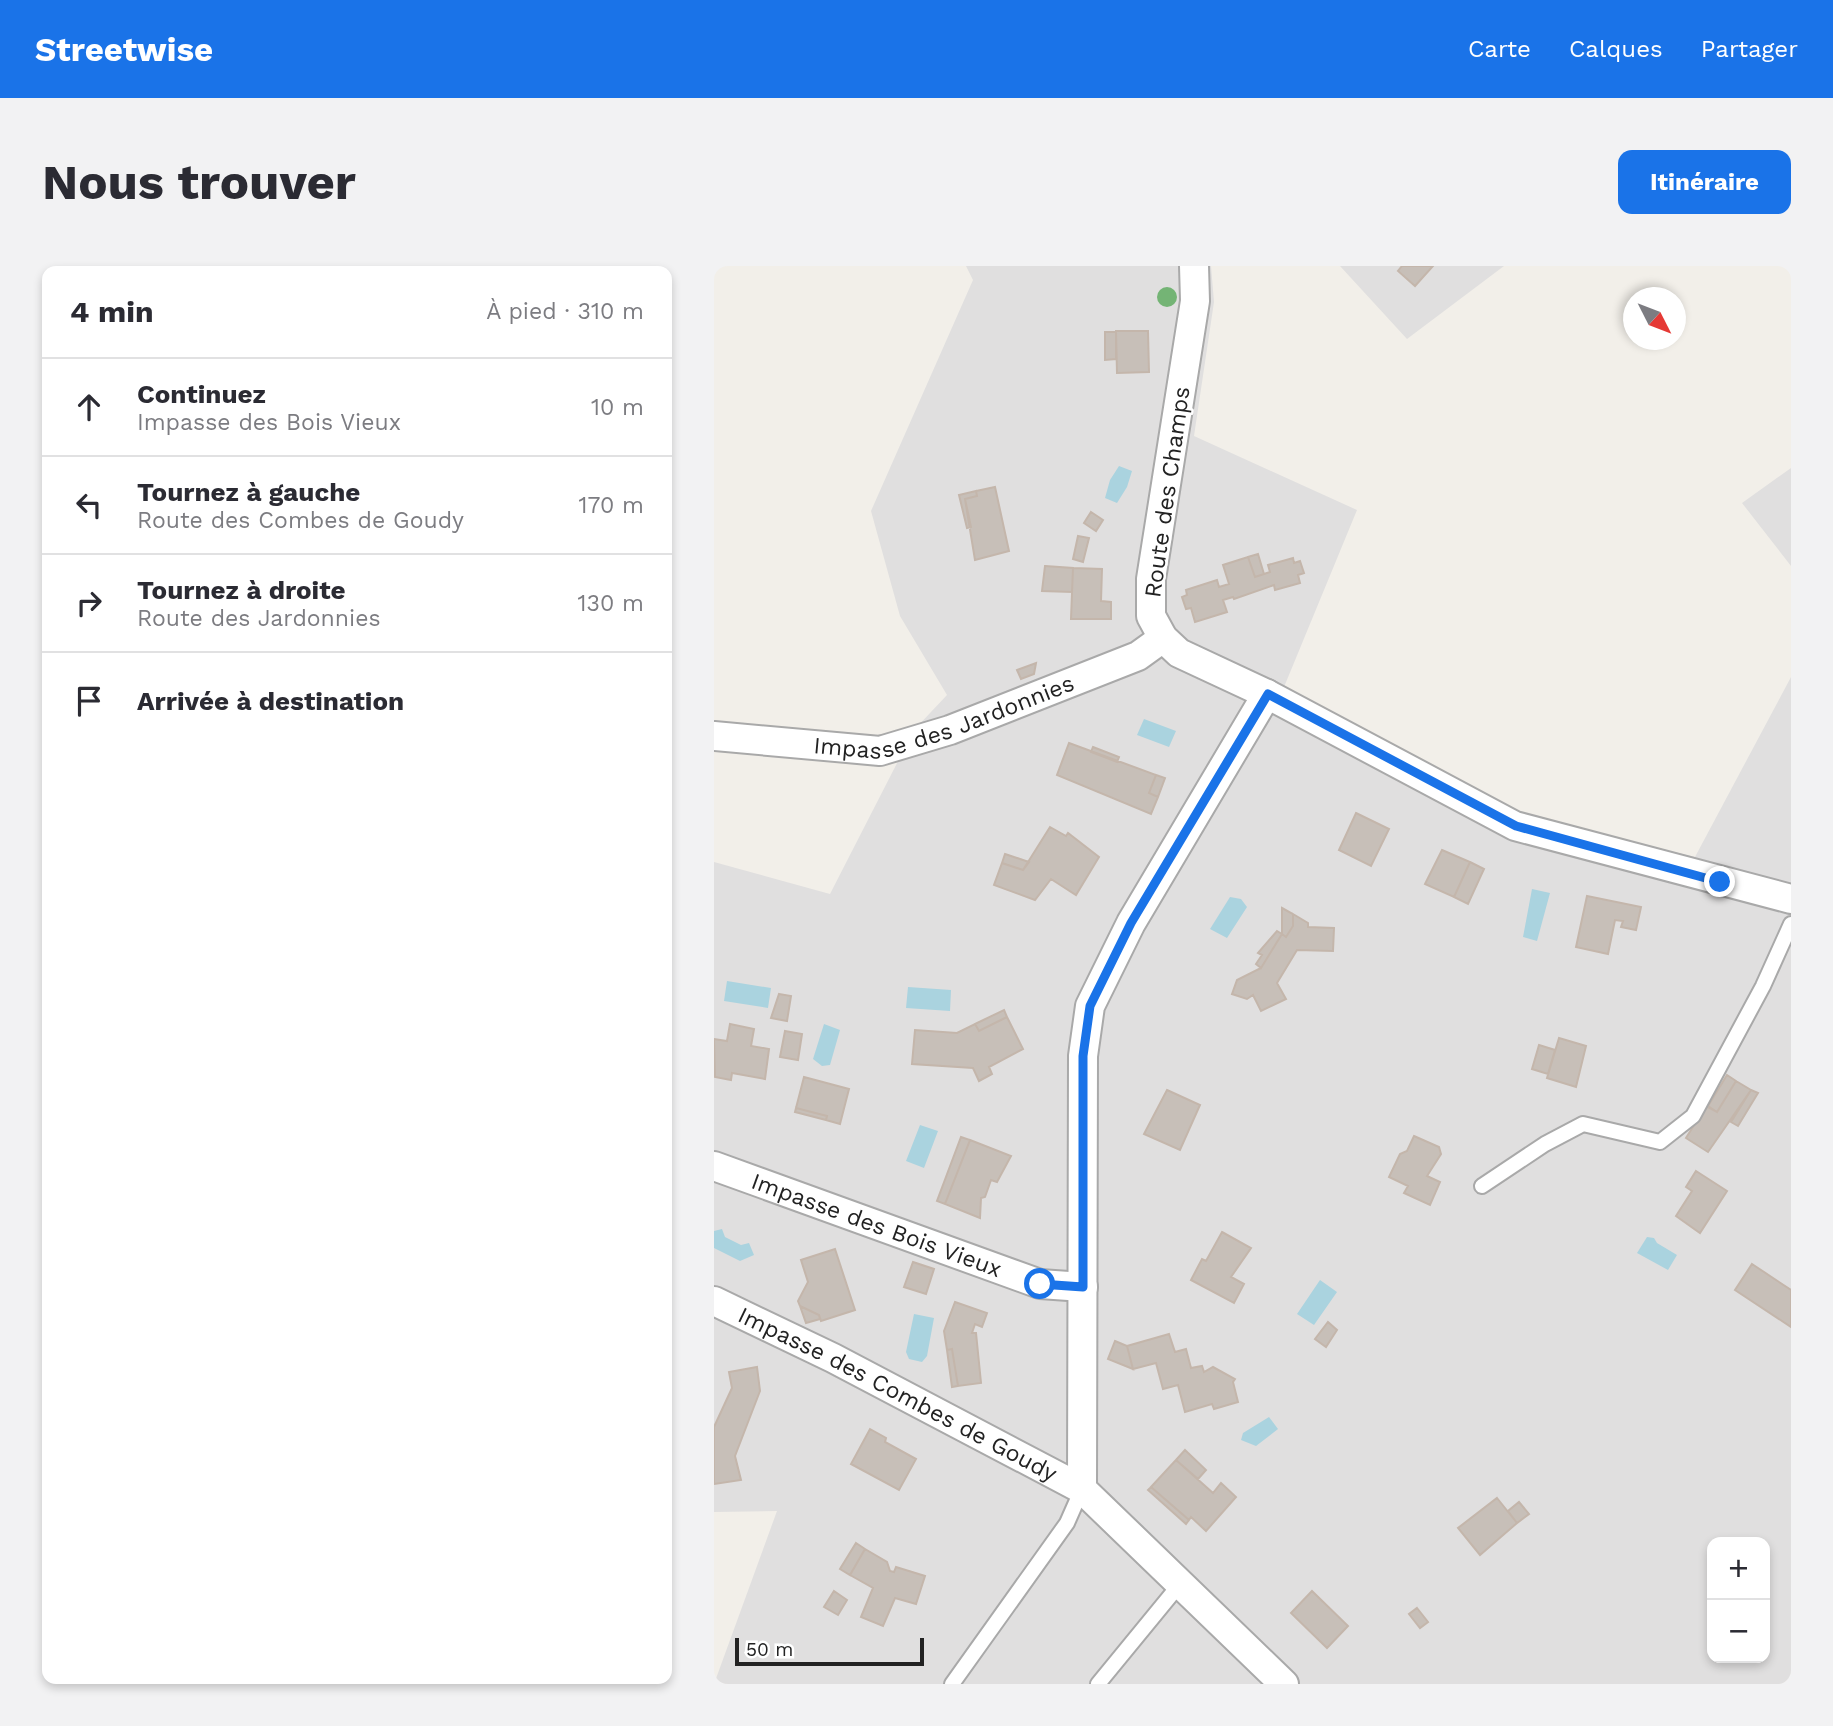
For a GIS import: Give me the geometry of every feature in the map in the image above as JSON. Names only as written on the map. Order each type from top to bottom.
[{"type":"street","name":"Route des Champs","points":[[1163,638],[1152,616],[1151,579],[1195,302],[1194,266]]},
{"type":"street","points":[[1163,638],[1179,653],[1268,694],[1516,826],[1791,899]]},
{"type":"street","name":"Impasse des Jardonnies","points":[[714,736],[880,751],[950,730],[1138,656],[1163,638]]},
{"type":"street","points":[[1082,1489],[1083,1056],[1090,1006],[1131,923],[1268,694]]},
{"type":"street","name":"Impasse des Bois Vieux","points":[[714,1166],[1040,1284],[1083,1287]]},
{"type":"street","name":"Impasse des Combes de Goudy","points":[[714,1301],[833,1358],[1082,1489],[1284,1684]]},
{"type":"lane","points":[[1482,1186],[1545,1144],[1583,1124],[1660,1142],[1693,1116],[1763,986],[1791,924]]},
{"type":"lane","points":[[952,1684],[1067,1523],[1082,1489]]},
{"type":"lane","points":[[1098,1684],[1180,1584]]},
{"type":"shaded area","points":[[966,266],[1211,266],[1214,302],[1194,436],[1357,510],[1284,687],[1529,817],[1695,857],[1791,677],[1791,1684],[714,1684],[777,1511],[714,1512],[714,862],[830,894],[914,730],[947,695],[900,616],[871,511],[973,280]]},
{"type":"shaded area","points":[[1340,266],[1504,266],[1407,339]]},
{"type":"shaded area","points":[[1791,468],[1791,566],[1742,503]]},
{"type":"water","points":[[1119,466],[1132,471],[1127,487],[1117,503],[1105,498],[1110,480]]},
{"type":"water","points":[[1144,719],[1176,731],[1169,747],[1137,735]]},
{"type":"water","points":[[1532,889],[1550,893],[1537,941],[1523,937]]},
{"type":"water","points":[[1230,897],[1241,899],[1247,907],[1227,938],[1210,929]]},
{"type":"water","points":[[727,981],[771,988],[768,1008],[724,1001]]},
{"type":"water","points":[[908,987],[951,990],[950,1011],[906,1008]]},
{"type":"water","points":[[824,1024],[840,1030],[830,1065],[822,1066],[813,1059]]},
{"type":"water","points":[[920,1125],[938,1131],[924,1168],[906,1161]]},
{"type":"water","points":[[722,1229],[725,1237],[741,1245],[749,1243],[754,1255],[740,1261],[714,1248],[714,1231]]},
{"type":"water","points":[[1647,1237],[1654,1238],[1657,1243],[1677,1255],[1668,1270],[1637,1253]]},
{"type":"water","points":[[1320,1280],[1337,1292],[1314,1325],[1297,1314]]},
{"type":"water","points":[[914,1314],[934,1318],[927,1356],[922,1362],[909,1359],[906,1352]]},
{"type":"water","points":[[1269,1417],[1278,1429],[1256,1446],[1241,1440],[1243,1433]]},
{"type":"building","points":[[1402,266],[1433,266],[1415,286],[1398,271]]},
{"type":"building","points":[[1116,331],[1148,331],[1149,372],[1117,373]]},
{"type":"building","points":[[1105,332],[1116,332],[1116,359],[1105,360]]},
{"type":"building","points":[[995,487],[1009,551],[975,560],[965,499],[977,496],[976,491]]},
{"type":"building","points":[[976,491],[977,496],[965,499],[971,527],[967,528],[959,495]]},
{"type":"building","points":[[1091,512],[1103,520],[1096,531],[1084,523]]},
{"type":"building","points":[[1078,536],[1089,538],[1083,562],[1073,559]]},
{"type":"building","points":[[1258,554],[1264,574],[1255,577],[1248,557]]},
{"type":"building","points":[[1248,557],[1255,577],[1270,572],[1268,565],[1293,558],[1294,563],[1300,561],[1304,573],[1298,575],[1300,583],[1275,590],[1274,585],[1234,599],[1223,600],[1227,612],[1195,622],[1191,608],[1186,609],[1182,597],[1187,595],[1186,590],[1217,580],[1219,587],[1229,584],[1223,565]]},
{"type":"building","points":[[1045,566],[1073,568],[1072,592],[1042,591]]},
{"type":"building","points":[[1073,568],[1102,569],[1101,601],[1111,602],[1111,619],[1071,619]]},
{"type":"building","points":[[1036,663],[1034,674],[1021,679],[1017,670]]},
{"type":"building","points":[[1069,743],[1156,775],[1149,793],[1158,797],[1151,814],[1057,775]]},
{"type":"building","points":[[1093,747],[1119,757],[1117,762],[1091,752]]},
{"type":"building","points":[[1156,775],[1165,778],[1158,797],[1149,793]]},
{"type":"building","points":[[1356,813],[1389,829],[1371,866],[1339,850]]},
{"type":"building","points":[[1050,827],[1066,836],[1068,833],[1099,857],[1076,895],[1051,879],[1035,900],[994,885],[1002,863],[1023,870]]},
{"type":"building","points":[[1442,850],[1470,862],[1454,897],[1425,884]]},
{"type":"building","points":[[1005,854],[1029,862],[1023,870],[1002,863]]},
{"type":"building","points":[[1470,862],[1484,869],[1468,904],[1454,897]]},
{"type":"building","points":[[1587,896],[1641,907],[1636,930],[1621,927],[1623,921],[1615,920],[1608,954],[1576,947]]},
{"type":"building","points":[[1282,908],[1293,914],[1293,926],[1286,937],[1282,934]]},
{"type":"building","points":[[1293,914],[1308,923],[1308,927],[1334,928],[1333,951],[1297,950],[1277,983],[1286,999],[1261,1011],[1253,995],[1247,999],[1232,994],[1237,980],[1261,968],[1282,934],[1286,937],[1293,926]]},
{"type":"building","points":[[1277,931],[1282,934],[1261,968],[1256,964],[1262,955],[1258,953]]},
{"type":"building","points":[[779,994],[791,996],[787,1021],[771,1018]]},
{"type":"building","points":[[1004,1010],[1007,1017],[979,1031],[975,1024]]},
{"type":"building","points":[[1007,1017],[1023,1049],[989,1067],[992,1074],[979,1081],[973,1068],[912,1064],[915,1030],[957,1033],[975,1024],[979,1031]]},
{"type":"building","points":[[730,1024],[754,1029],[751,1046],[769,1049],[765,1079],[732,1073],[731,1080],[715,1077],[714,1039],[727,1041]]},
{"type":"building","points":[[785,1031],[802,1034],[798,1060],[780,1057]]},
{"type":"building","points":[[1559,1038],[1586,1046],[1576,1087],[1547,1078]]},
{"type":"building","points":[[1539,1045],[1555,1050],[1548,1074],[1532,1069]]},
{"type":"building","points":[[1727,1075],[1736,1081],[1717,1112],[1708,1106]]},
{"type":"building","points":[[804,1077],[849,1089],[840,1124],[826,1120],[827,1116],[796,1108]]},
{"type":"building","points":[[1736,1081],[1751,1090],[1708,1152],[1686,1138],[1706,1106],[1717,1112]]},
{"type":"building","points":[[1167,1090],[1200,1105],[1180,1150],[1144,1134]]},
{"type":"building","points":[[1751,1090],[1758,1093],[1738,1126],[1731,1122]]},
{"type":"building","points":[[796,1108],[827,1116],[826,1120],[795,1112]]},
{"type":"building","points":[[1414,1136],[1439,1147],[1441,1154],[1427,1176],[1440,1182],[1430,1205],[1404,1193],[1408,1186],[1389,1177],[1400,1154],[1407,1151]]},
{"type":"building","points":[[961,1137],[970,1140],[945,1204],[937,1201]]},
{"type":"building","points":[[970,1140],[1011,1156],[997,1182],[991,1180],[985,1197],[981,1198],[980,1218],[945,1204]]},
{"type":"building","points":[[1696,1171],[1727,1191],[1700,1233],[1676,1216],[1692,1191],[1686,1187]]},
{"type":"building","points":[[1222,1232],[1251,1248],[1231,1277],[1244,1284],[1234,1303],[1191,1280],[1202,1259],[1206,1261]]},
{"type":"building","points":[[835,1249],[855,1310],[821,1321],[819,1315],[800,1306],[798,1301],[808,1282],[801,1260]]},
{"type":"building","points":[[913,1262],[934,1269],[926,1294],[904,1287]]},
{"type":"building","points":[[1752,1264],[1791,1290],[1791,1327],[1735,1290]]},
{"type":"building","points":[[955,1302],[987,1313],[982,1327],[975,1324],[972,1333],[976,1333],[981,1383],[958,1386],[952,1349],[947,1350],[944,1331]]},
{"type":"building","points":[[800,1306],[819,1315],[820,1319],[806,1323]]},
{"type":"building","points":[[1328,1322],[1337,1330],[1326,1347],[1315,1339]]},
{"type":"building","points":[[1169,1334],[1175,1352],[1186,1349],[1191,1368],[1202,1366],[1204,1372],[1213,1367],[1235,1379],[1233,1382],[1238,1402],[1214,1409],[1212,1404],[1185,1412],[1178,1385],[1163,1389],[1156,1363],[1133,1369],[1127,1346]]},
{"type":"building","points":[[1115,1341],[1127,1346],[1133,1369],[1108,1359]]},
{"type":"building","points":[[952,1349],[958,1386],[952,1387],[947,1350]]},
{"type":"building","points":[[757,1367],[760,1391],[735,1456],[741,1480],[714,1484],[714,1427],[732,1388],[729,1372]]},
{"type":"building","points":[[870,1429],[886,1438],[885,1442],[916,1459],[899,1490],[851,1464]]},
{"type":"building","points":[[1185,1450],[1206,1470],[1198,1479],[1176,1460]]},
{"type":"building","points":[[1176,1460],[1213,1493],[1221,1483],[1236,1497],[1206,1531],[1151,1487]]},
{"type":"building","points":[[1151,1487],[1189,1520],[1186,1524],[1148,1490]]},
{"type":"building","points":[[1497,1498],[1517,1523],[1480,1555],[1458,1528]]},
{"type":"building","points":[[1519,1502],[1529,1514],[1517,1523],[1508,1511]]},
{"type":"building","points":[[856,1543],[865,1549],[850,1575],[840,1569]]},
{"type":"building","points":[[865,1549],[887,1562],[890,1571],[894,1572],[896,1567],[925,1576],[916,1604],[895,1598],[883,1626],[861,1617],[873,1588],[850,1575]]},
{"type":"building","points":[[834,1591],[847,1600],[838,1615],[824,1607]]},
{"type":"building","points":[[1312,1591],[1348,1626],[1327,1648],[1291,1613]]},
{"type":"building","points":[[1417,1608],[1428,1622],[1420,1628],[1409,1614]]},
{"type":"route","points":[[1040,1284],[1083,1287],[1083,1056],[1090,1006],[1131,923],[1268,694],[1516,826],[1720,882]]}]
